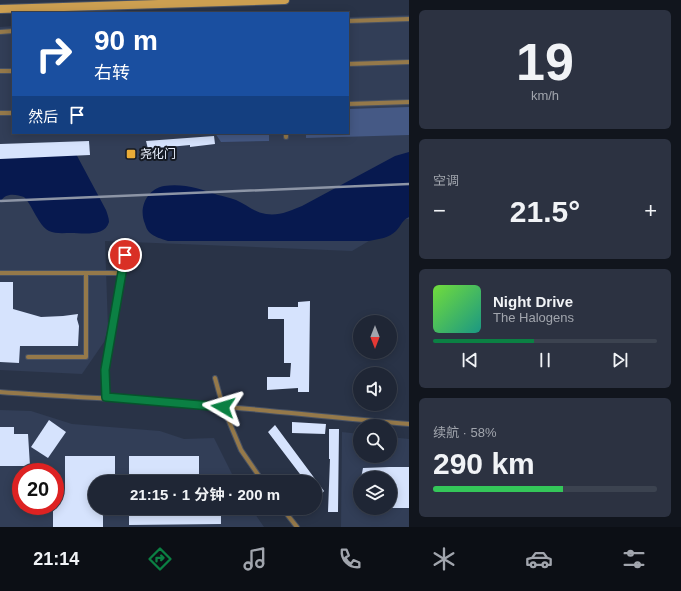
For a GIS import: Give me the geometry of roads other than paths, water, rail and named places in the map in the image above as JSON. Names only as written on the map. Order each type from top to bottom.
[{"type":"street","points":[[0,8],[285,0]]},
{"type":"lane","points":[[349,21],[409,19]]},
{"type":"lane","points":[[0,32],[12,31]]},
{"type":"lane","points":[[349,64],[409,62]]},
{"type":"lane","points":[[0,71],[12,71]]},
{"type":"lane","points":[[349,104],[409,102]]},
{"type":"lane","points":[[0,113],[12,113]]},
{"type":"lane","points":[[106,397],[105,370],[125,255]]},
{"type":"lane","points":[[0,273],[122,273]]},
{"type":"lane","points":[[28,357],[86,357],[86,273]]},
{"type":"lane","points":[[215,378],[223,407],[241,450],[258,475]]},
{"type":"lane","points":[[0,392],[106,397],[409,424]]},
{"type":"lane","points":[[288,515],[297,527]]},
{"type":"railway","points":[[0,201],[409,184]]},
{"type":"place","name":"尧化门","points":[[131,154]]}]
